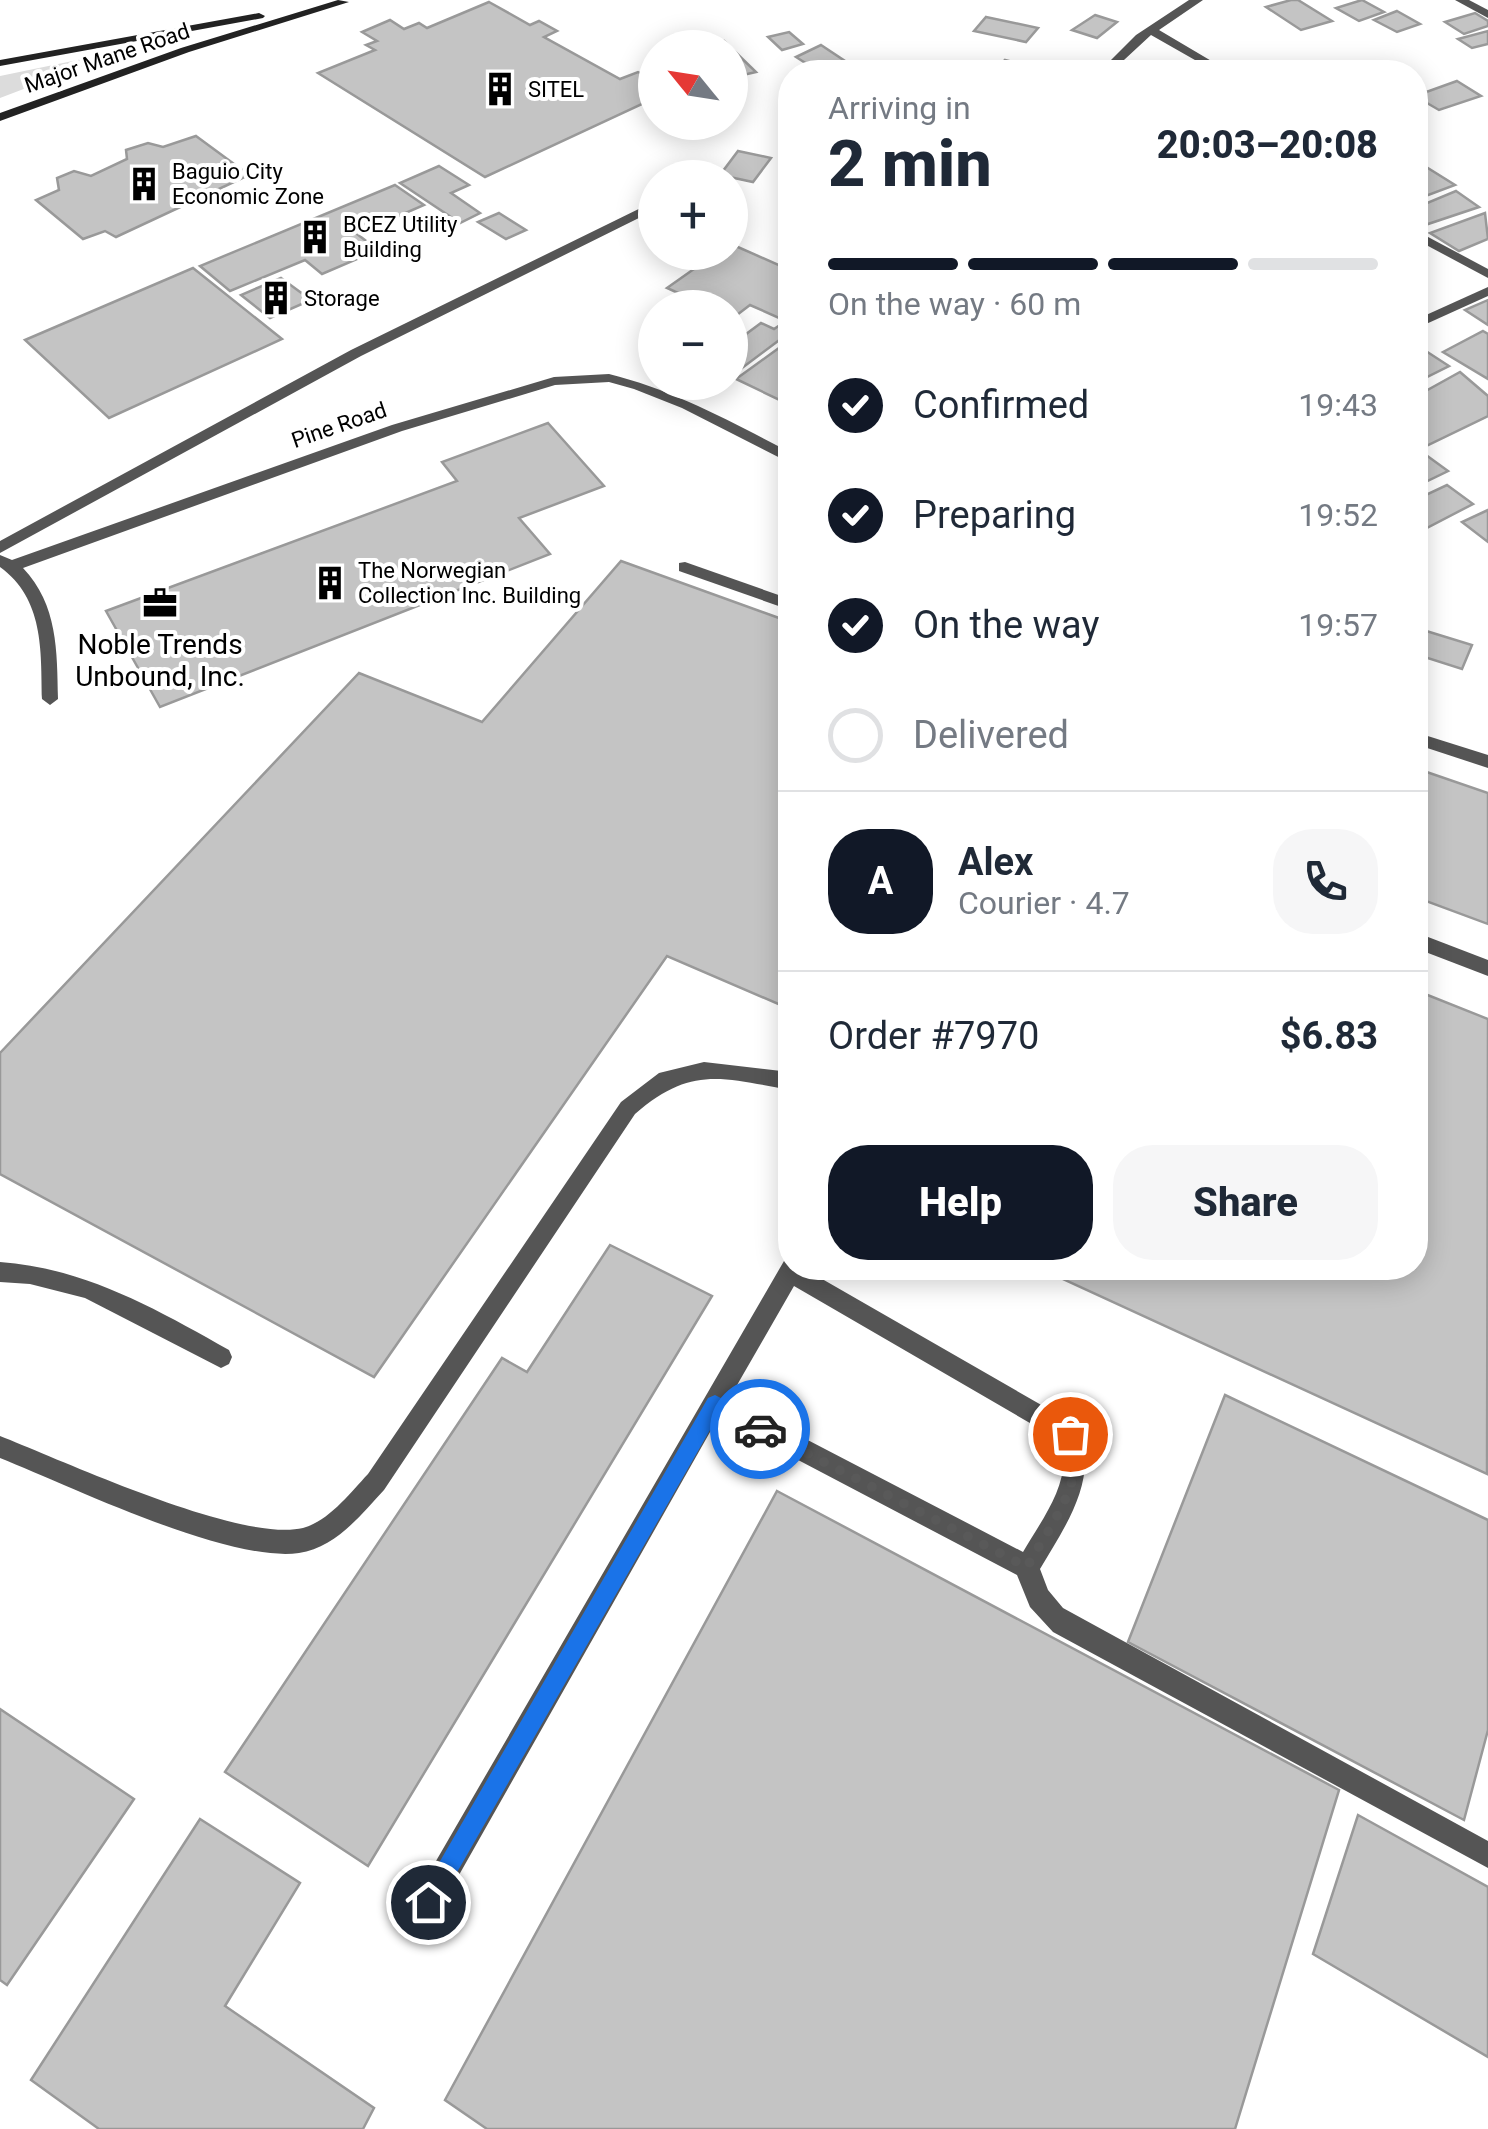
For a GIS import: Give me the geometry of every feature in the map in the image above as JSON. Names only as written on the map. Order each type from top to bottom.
[{"type":"main road","points":[[0,63],[346,1]]},
{"type":"main road","name":"Major Mane Road","points":[[0,117],[185,50],[346,1]]},
{"type":"street","points":[[1118,60],[1151,30],[1197,0]]},
{"type":"street","points":[[1461,0],[1488,16]]},
{"type":"street","points":[[1151,30],[1203,60]]},
{"type":"street","points":[[0,548],[356,353],[638,213]]},
{"type":"street","points":[[1428,241],[1488,274]]},
{"type":"street","points":[[1428,319],[1488,291]]},
{"type":"street","name":"Pine Road","points":[[6,562],[397,428],[554,382],[609,378],[687,405],[778,452]]},
{"type":"street","points":[[6,562],[39,593],[45,608],[50,699]]},
{"type":"street","points":[[685,566],[778,601]]},
{"type":"street","points":[[1428,742],[1488,762]]},
{"type":"street","points":[[1428,945],[1488,968]]},
{"type":"street","points":[[0,1447],[225,1532],[267,1541],[300,1541],[324,1530],[376,1482],[628,1108],[649,1086],[704,1068],[778,1079]]},
{"type":"street","points":[[0,1272],[30,1272],[89,1290],[146,1314],[221,1357]]},
{"type":"street","points":[[428,1902],[785,1280]]},
{"type":"street","points":[[808,1280],[1070,1434],[1078,1451],[1075,1472],[1027,1567],[1033,1592],[1043,1608],[1062,1624],[1488,1855]]},
{"type":"street","points":[[715,1404],[1027,1567]]},
{"type":"shaded area","points":[[126,50],[0,98],[0,76]]},
{"type":"building","points":[[1298,0],[1332,21],[1301,30],[1266,7]]},
{"type":"building","points":[[1362,0],[1384,12],[1359,21],[1336,8]]},
{"type":"building","name":"SITEL","points":[[489,2],[530,25],[539,21],[557,31],[544,37],[620,79],[638,72],[638,106],[485,177],[318,73],[375,50],[366,45],[377,41],[362,32],[390,20],[404,29],[419,23],[427,28]]},
{"type":"building","points":[[1397,11],[1420,24],[1397,32],[1374,20]]},
{"type":"building","points":[[1475,13],[1488,21],[1488,26],[1464,34],[1445,22]]},
{"type":"building","points":[[1095,15],[1117,22],[1097,38],[1072,30]]},
{"type":"building","points":[[986,17],[1038,28],[1026,42],[974,31]]},
{"type":"building","points":[[1488,31],[1488,44],[1472,48],[1458,39]]},
{"type":"building","points":[[789,32],[803,44],[782,50],[768,37]]},
{"type":"building","points":[[821,45],[844,60],[801,60],[796,57]]},
{"type":"building","points":[[1457,81],[1481,96],[1439,110],[1428,104],[1428,91]]},
{"type":"building","name":"Baguio City Economic Zone","points":[[196,136],[249,175],[116,237],[105,231],[83,239],[36,200],[59,190],[57,178],[74,171],[91,176],[127,159],[126,150],[148,143],[163,147]]},
{"type":"building","points":[[738,151],[771,158],[753,182],[748,181],[748,160],[731,160]]},
{"type":"building","points":[[439,166],[469,185],[451,193],[480,213],[460,223],[400,183]]},
{"type":"building","points":[[1428,168],[1455,185],[1428,195]]},
{"type":"building","name":"BCEZ Utility Building","points":[[395,185],[424,205],[357,234],[378,250],[322,274],[305,260],[230,291],[200,266]]},
{"type":"building","points":[[1456,191],[1479,207],[1428,224],[1428,203]]},
{"type":"building","points":[[499,213],[526,230],[506,239],[478,222]]},
{"type":"building","points":[[1485,213],[1488,239],[1459,251],[1430,233]]},
{"type":"building","points":[[748,251],[778,265],[778,317],[748,307],[748,290],[667,288],[692,270],[748,270]]},
{"type":"building","points":[[193,268],[282,339],[109,418],[25,340]]},
{"type":"building","name":"Storage","points":[[281,278],[311,300],[270,318],[241,295]]},
{"type":"building","points":[[1488,300],[1488,325],[1465,310]]},
{"type":"building","points":[[761,323],[774,329],[778,326],[778,341],[748,364],[748,333]]},
{"type":"building","points":[[1483,331],[1488,334],[1488,379],[1443,352]]},
{"type":"building","points":[[778,349],[778,399],[748,385],[748,370]]},
{"type":"building","points":[[1428,352],[1449,366],[1428,376]]},
{"type":"building","points":[[1460,372],[1488,396],[1488,416],[1428,445],[1428,390]]},
{"type":"building","name":"The Norwegian Collection Inc. Building","points":[[548,423],[604,486],[519,518],[550,554],[160,707],[106,611],[457,481],[442,462]]},
{"type":"building","points":[[1428,456],[1448,471],[1428,481]]},
{"type":"building","points":[[1447,485],[1473,504],[1428,527],[1428,494]]},
{"type":"building","points":[[1488,510],[1488,542],[1462,522]]},
{"type":"building","points":[[621,561],[778,618],[778,1004],[667,956],[374,1377],[0,1174],[0,1053],[359,673],[482,722]]},
{"type":"building","points":[[1428,632],[1472,645],[1462,669],[1428,658]]},
{"type":"building","points":[[1428,772],[1488,793],[1488,924],[1428,902]]},
{"type":"building","points":[[1428,995],[1488,1019],[1487,1474],[1065,1280],[1428,1280]]},
{"type":"building","points":[[610,1245],[712,1296],[368,1866],[225,1772],[502,1358],[527,1372]]},
{"type":"building","points":[[1225,1395],[1488,1520],[1488,1730],[1464,1820],[1128,1642]]},
{"type":"building","points":[[777,1491],[1339,1790],[1235,2129],[487,2129],[445,2100]]},
{"type":"building","points":[[0,1709],[134,1799],[7,1985],[0,1980]]},
{"type":"building","points":[[1358,1815],[1488,1887],[1488,2057],[1313,1954]]},
{"type":"building","points":[[200,1819],[300,1883],[225,2006],[374,2108],[363,2129],[99,2129],[31,2080]]},
{"type":"way so far","points":[[760,1429],[1027,1567],[1075,1472],[1078,1451],[1070,1434]]},
{"type":"place","name":"SITEL","points":[[500,89]]},
{"type":"place","name":"Baguio City Economic Zone","points":[[144,184]]},
{"type":"place","name":"BCEZ Utility Building","points":[[315,237]]},
{"type":"place","name":"Storage","points":[[276,298]]},
{"type":"place","name":"The Norwegian Collection Inc. Building","points":[[330,583]]},
{"type":"place","name":"Noble Trends Unbound, Inc.","points":[[160,603]]},
{"type":"route","points":[[428,1902],[715,1404],[760,1429]]}]
